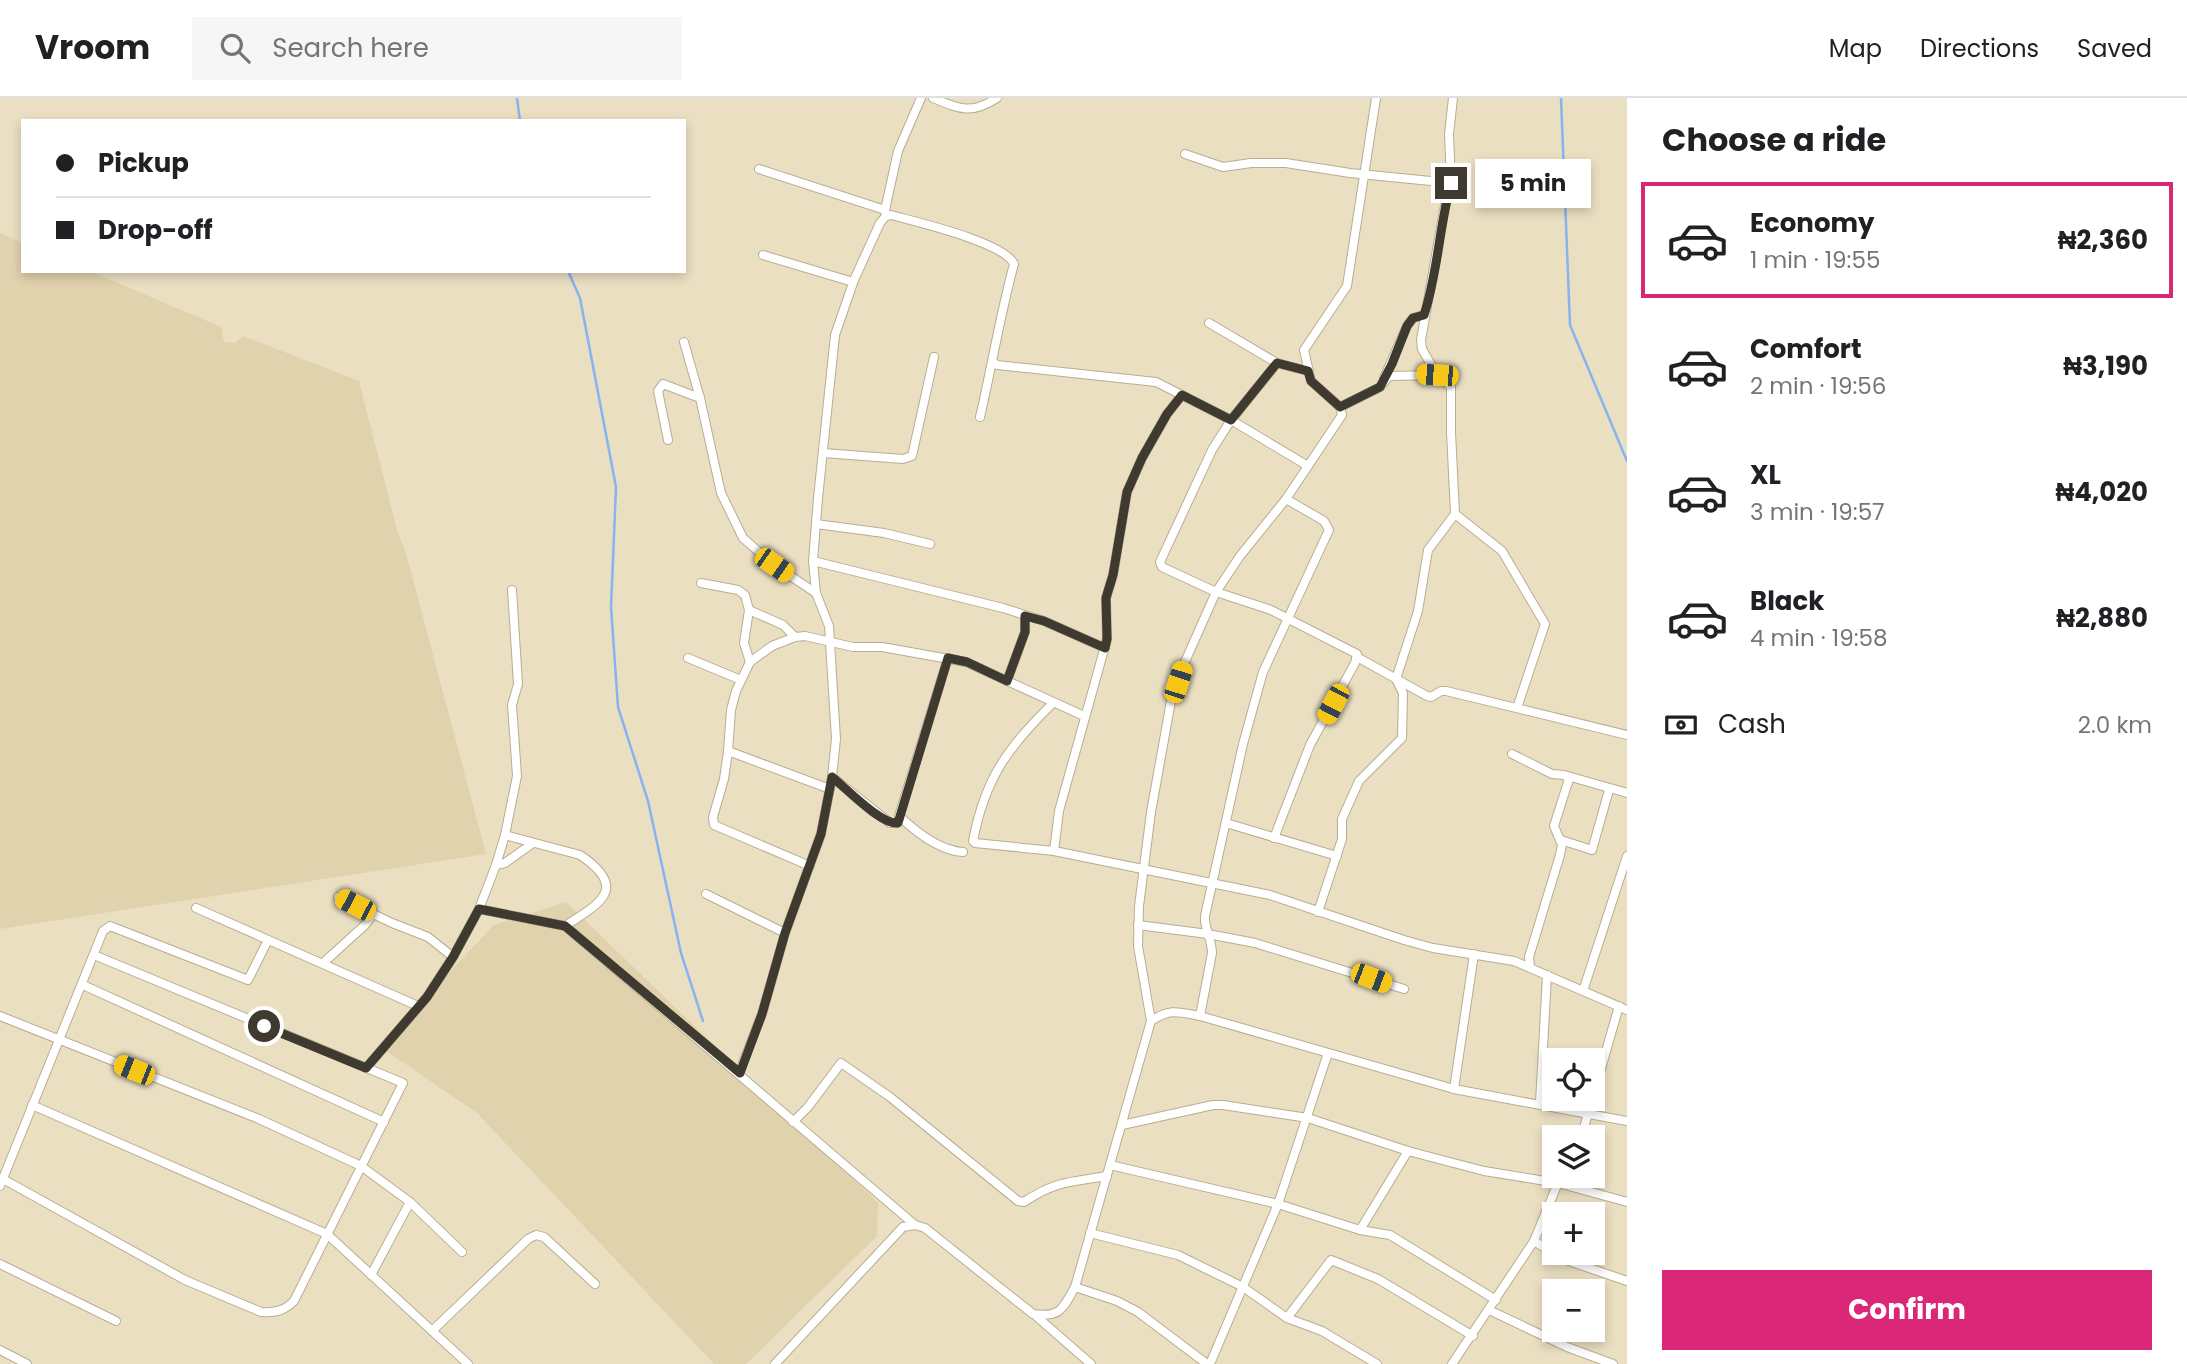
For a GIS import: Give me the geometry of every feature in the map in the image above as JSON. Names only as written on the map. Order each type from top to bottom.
[{"type":"street","points":[[740,1073],[765,1007],[785,933],[821,834],[832,777],[836,739],[830,642],[825,612],[816,593],[813,561],[835,335],[853,282],[885,213],[898,151],[921,98]]},
{"type":"street","points":[[933,98],[961,110],[986,106],[997,98]]},
{"type":"street","points":[[1033,1314],[1050,1317],[1063,1309],[1075,1286],[1151,1021],[1138,946],[1138,925],[1151,812],[1171,701],[1184,664],[1216,592],[1240,556],[1286,499],[1342,415],[1340,407],[1311,381],[1304,351],[1347,286],[1376,98]]},
{"type":"street","points":[[1318,912],[1342,839],[1342,819],[1359,780],[1402,738],[1403,693],[1396,679],[1418,611],[1428,550],[1455,514],[1451,387],[1437,375],[1422,349],[1424,315],[1430,298],[1444,209],[1451,183],[1449,134],[1453,98]]},
{"type":"street","points":[[1185,154],[1223,167],[1251,163],[1286,163],[1451,183]]},
{"type":"street","points":[[759,169],[891,215],[986,243],[1011,258],[1014,264],[999,318],[993,362],[980,416]]},
{"type":"street","points":[[763,255],[853,282]]},
{"type":"street","points":[[1380,387],[1407,326],[1413,318],[1424,315]]},
{"type":"street","points":[[1209,323],[1277,363],[1308,371]]},
{"type":"street","points":[[684,342],[700,398],[721,493],[743,538],[774,565],[816,593]]},
{"type":"street","points":[[823,453],[903,459],[912,456],[934,357]]},
{"type":"street","points":[[993,362],[997,365],[1156,382],[1231,420],[1308,466]]},
{"type":"street","points":[[1277,363],[1231,420],[1202,470],[1160,562],[1162,567],[1216,592],[1287,618],[1357,654],[1357,657],[1427,696],[1432,697],[1446,691],[1627,735]]},
{"type":"street","points":[[1340,407],[1380,387],[1390,376],[1437,375]]},
{"type":"street","points":[[668,440],[658,391],[660,386],[672,387],[700,398]]},
{"type":"street","points":[[1054,851],[1059,811],[1107,639],[1106,598],[1113,575],[1127,492],[1142,458],[1167,414],[1182,395]]},
{"type":"street","points":[[1200,1016],[1212,953],[1212,944],[1204,926],[1205,916],[1243,744],[1263,672],[1329,530],[1324,522],[1286,499]]},
{"type":"street","points":[[1455,514],[1502,551],[1545,624],[1517,708]]},
{"type":"street","points":[[816,524],[884,533],[930,544]]},
{"type":"street","points":[[813,561],[1044,621],[1105,648]]},
{"type":"street","points":[[701,583],[738,590],[745,595],[749,610],[744,643],[750,662]]},
{"type":"street","points":[[366,1068],[427,997],[453,957],[479,909],[496,865],[505,835],[516,776],[512,705],[518,684],[512,590]]},
{"type":"street","points":[[749,610],[783,625],[795,637]]},
{"type":"street","points":[[1007,681],[1025,632],[1025,616]]},
{"type":"street","points":[[810,866],[714,825],[713,817],[724,779],[731,710],[750,662],[772,646],[805,636],[853,647],[882,647],[967,662],[1084,716]]},
{"type":"street","points":[[1274,838],[1310,746],[1357,657]]},
{"type":"street","points":[[688,658],[741,680]]},
{"type":"street","points":[[832,777],[890,822],[898,823],[948,658]]},
{"type":"street","points":[[1053,704],[1021,735],[991,779],[979,810],[973,841],[975,843],[1054,851],[1212,881],[1270,895],[1433,948],[1514,961],[1623,1008],[1586,1125]]},
{"type":"street","points":[[728,751],[830,789]]},
{"type":"street","points":[[1511,754],[1552,774],[1627,793]]},
{"type":"street","points":[[1530,967],[1529,957],[1560,855],[1561,840],[1554,825],[1569,779],[1564,775]]},
{"type":"street","points":[[1561,840],[1592,850],[1609,790]]},
{"type":"street","points":[[900,818],[928,839],[946,848],[963,852]]},
{"type":"street","points":[[1226,823],[1336,856]]},
{"type":"street","points":[[505,835],[580,855],[607,881],[608,887],[598,904],[565,926]]},
{"type":"street","points":[[496,865],[505,863],[533,843]]},
{"type":"street","points":[[1583,991],[1627,856]]},
{"type":"street","points":[[706,894],[785,933]]},
{"type":"street","points":[[338,897],[428,937],[453,957]]},
{"type":"street","points":[[196,908],[418,1006]]},
{"type":"street","points":[[479,909],[565,926],[915,1225],[925,1228],[1091,1364]]},
{"type":"street","points":[[323,963],[365,925],[373,914]]},
{"type":"street","points":[[1138,925],[1255,943],[1404,989]]},
{"type":"street","points":[[94,954],[403,1083],[294,1301],[287,1308],[274,1313],[261,1312],[185,1280],[1,1182],[103,931],[110,926],[248,980],[268,940]]},
{"type":"street","points":[[1454,1089],[1474,954]]},
{"type":"street","points":[[1514,961],[1529,957]]},
{"type":"street","points":[[1540,1103],[1547,975]]},
{"type":"street","points":[[83,985],[384,1122]]},
{"type":"street","points":[[1151,1021],[1162,1013],[1175,1011],[1200,1016],[1454,1089],[1627,1121]]},
{"type":"street","points":[[0,1016],[259,1119],[361,1166],[410,1202],[462,1252]]},
{"type":"street","points":[[1075,1286],[1117,1301],[1138,1312],[1211,1363],[1279,1203],[1328,1053]]},
{"type":"street","points":[[793,1122],[808,1107],[841,1063],[848,1065],[890,1097],[1018,1201],[1024,1202],[1056,1184],[1107,1176]]},
{"type":"street","points":[[32,1105],[327,1234],[468,1364]]},
{"type":"street","points":[[1122,1125],[1213,1105],[1308,1118],[1408,1151],[1484,1171],[1542,1181]]},
{"type":"street","points":[[1360,1230],[1408,1151]]},
{"type":"street","points":[[0,1158],[9,1162]]},
{"type":"street","points":[[1110,1165],[1279,1203],[1360,1230],[1390,1235],[1496,1300]]},
{"type":"street","points":[[1452,1364],[1534,1241],[1556,1188]]},
{"type":"street","points":[[1573,1188],[1627,1202]]},
{"type":"street","points":[[371,1275],[410,1202]]},
{"type":"street","points":[[775,1364],[904,1227],[915,1225]]},
{"type":"street","points":[[1090,1233],[1178,1255],[1243,1286],[1287,1318],[1322,1331],[1377,1364]]},
{"type":"street","points":[[432,1331],[527,1239],[536,1234],[544,1237],[595,1284]]},
{"type":"street","points":[[1534,1241],[1563,1259],[1627,1281]]},
{"type":"street","points":[[1287,1318],[1331,1260],[1378,1279],[1472,1336]]},
{"type":"street","points":[[0,1264],[116,1321]]},
{"type":"street","points":[[1489,1310],[1567,1347],[1613,1364]]},
{"type":"street","points":[[0,1350],[21,1363]]},
{"type":"shaded area","points":[[0,233],[21,242],[21,273],[95,273],[221,327],[224,342],[235,343],[243,336],[359,381],[486,854],[0,929]]},
{"type":"shaded area","points":[[566,902],[878,1203],[877,1236],[746,1364],[714,1364],[477,1113],[379,1046],[494,925]]},
{"type":"waterway","points":[[517,98],[520,119]]},
{"type":"waterway","points":[[1561,98],[1570,325],[1627,461]]},
{"type":"waterway","points":[[569,273],[580,298],[616,487],[611,607],[618,707],[648,801],[681,953],[703,1021]]},
{"type":"route","points":[[264,1026],[366,1068],[427,997],[479,909],[565,926],[740,1073],[762,1014],[785,933],[821,834],[832,777],[877,814],[894,824],[898,823],[948,658],[967,662],[1007,681],[1025,632],[1025,616],[1044,621],[1105,648],[1106,598],[1113,575],[1127,492],[1142,458],[1167,414],[1182,395],[1231,420],[1277,363],[1308,371],[1311,381],[1340,407],[1380,387],[1407,326],[1413,318],[1424,315],[1430,298],[1444,209],[1451,183]]}]
